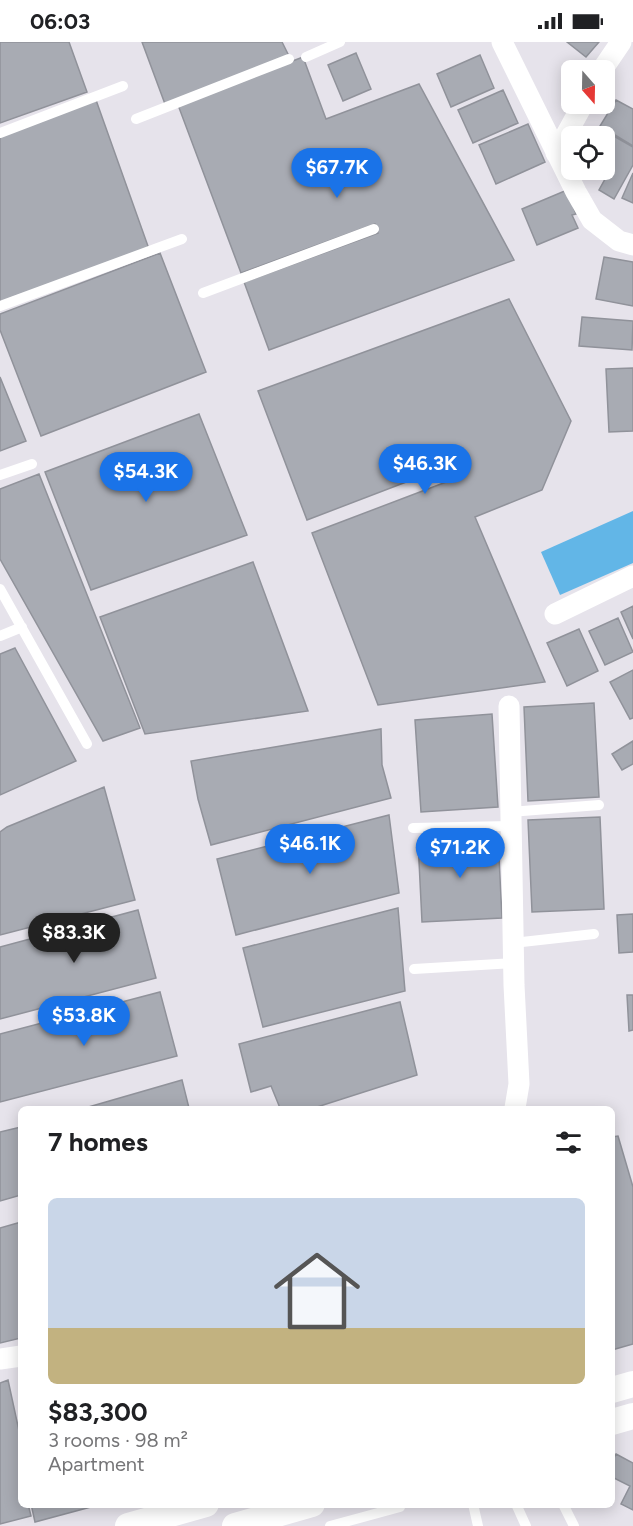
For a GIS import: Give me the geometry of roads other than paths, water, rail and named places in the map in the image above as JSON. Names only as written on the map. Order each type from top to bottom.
[{"type":"street","points":[[502,42],[556,153],[592,220],[619,241],[633,244]]},
{"type":"street","points":[[609,60],[621,42]]},
{"type":"street","points":[[556,153],[577,114]]},
{"type":"street","points":[[555,614],[633,576]]},
{"type":"street","points":[[508,706],[513,953],[519,1084],[516,1106]]},
{"type":"street","points":[[0,1359],[18,1356]]},
{"type":"street","points":[[615,1389],[633,1384]]},
{"type":"street","points":[[615,1421],[633,1416]]},
{"type":"street","points":[[128,1526],[192,1508]]},
{"type":"street","points":[[235,1526],[298,1508]]},
{"type":"lane","points":[[306,57],[340,42]]},
{"type":"lane","points":[[136,119],[289,59]]},
{"type":"lane","points":[[0,133],[123,86]]},
{"type":"lane","points":[[202,293],[374,229]]},
{"type":"lane","points":[[0,306],[182,239]]},
{"type":"lane","points":[[0,476],[32,464]]},
{"type":"lane","points":[[0,589],[87,744]]},
{"type":"lane","points":[[0,636],[22,627]]},
{"type":"lane","points":[[413,828],[510,819],[598,805]]},
{"type":"lane","points":[[414,969],[513,953],[594,934]]},
{"type":"lane","points":[[330,1526],[396,1508]]},
{"type":"lane","points":[[474,1508],[478,1526]]},
{"type":"lane","points":[[518,1508],[526,1526]]},
{"type":"lane","points":[[565,1508],[574,1526]]},
{"type":"water","points":[[633,511],[633,563],[560,595],[541,552]]}]
